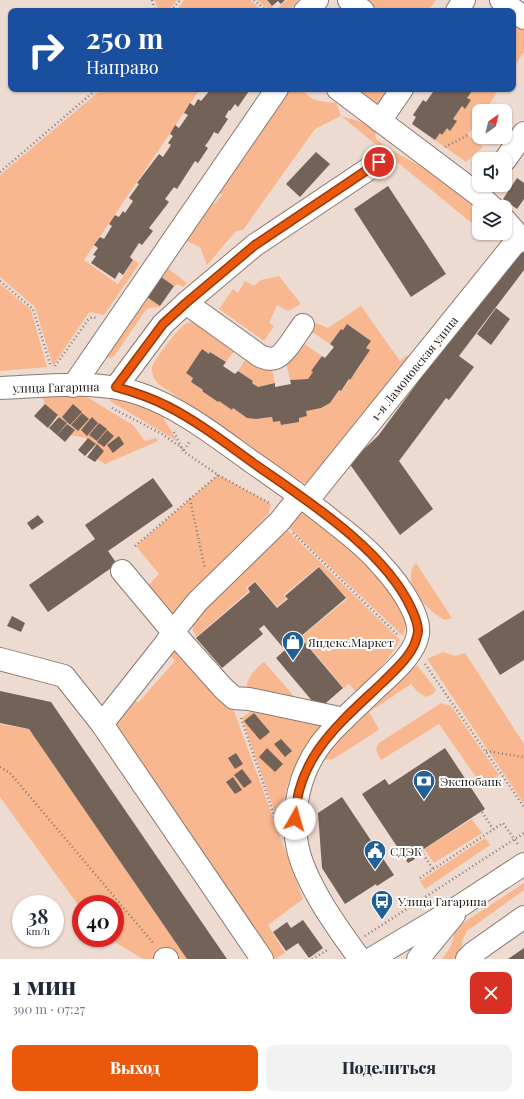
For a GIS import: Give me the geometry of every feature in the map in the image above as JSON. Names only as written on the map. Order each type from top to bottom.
[{"type":"street","points":[[308,8],[317,0]]},
{"type":"street","points":[[349,0],[359,8]]},
{"type":"street","points":[[501,0],[511,8]]},
{"type":"street","points":[[516,12],[524,18]]},
{"type":"street","points":[[73,386],[275,92]]},
{"type":"street","points":[[342,92],[380,121],[486,196]]},
{"type":"street","points":[[380,121],[400,92]]},
{"type":"street","points":[[511,152],[524,133]]},
{"type":"street","points":[[113,397],[163,324],[186,303],[255,245],[379,162]]},
{"type":"street","points":[[512,228],[523,240]]},
{"type":"street","name":"1-я Ламоновская улица","points":[[102,724],[197,602],[304,498],[514,244],[523,240]]},
{"type":"street","points":[[186,303],[260,356],[268,359],[277,358],[282,354],[303,325]]},
{"type":"street","name":"улица Гагарина","points":[[0,388],[73,386],[113,397],[140,394],[169,407],[196,423],[304,498],[356,540],[383,566],[406,596],[416,619],[419,632],[413,648],[393,671],[344,719],[320,746],[308,765],[295,809],[295,829],[299,853],[305,872],[313,889],[355,952]]},
{"type":"street","points":[[122,571],[173,632],[223,688],[234,698],[249,699],[344,719]]},
{"type":"street","points":[[0,659],[64,676],[102,724],[262,959]]},
{"type":"street","points":[[371,959],[463,904],[524,864]]},
{"type":"street","points":[[418,959],[463,904]]},
{"type":"street","points":[[467,959],[473,953],[524,917]]},
{"type":"path","points":[[173,8],[180,0]]},
{"type":"path","points":[[254,0],[263,8]]},
{"type":"path","points":[[0,172],[94,92]]},
{"type":"path","points":[[441,150],[468,135]]},
{"type":"path","points":[[0,281],[33,309],[52,370]]},
{"type":"path","points":[[113,397],[218,475],[271,504],[270,509]]},
{"type":"path","points":[[172,429],[182,449]]},
{"type":"path","points":[[136,546],[218,475]]},
{"type":"path","points":[[190,499],[206,573]]},
{"type":"path","points":[[234,698],[277,824]]},
{"type":"path","points":[[486,751],[524,758]]},
{"type":"path","points":[[0,767],[10,774],[166,959]]},
{"type":"path","points":[[482,812],[494,829]]},
{"type":"path","points":[[420,878],[503,823],[514,839]]},
{"type":"path","points":[[355,952],[524,833]]},
{"type":"path","points":[[421,851],[433,869]]},
{"type":"shaded area","points":[[155,0],[177,0],[170,8],[157,8]]},
{"type":"shaded area","points":[[184,0],[250,0],[259,8],[178,8]]},
{"type":"shaded area","points":[[257,0],[266,0],[273,8],[267,8]]},
{"type":"shaded area","points":[[287,0],[298,0],[291,8],[277,8]]},
{"type":"shaded area","points":[[356,0],[436,0],[430,8],[366,8]]},
{"type":"shaded area","points":[[516,26],[524,31],[524,52],[516,64]]},
{"type":"shaded area","points":[[98,92],[198,92],[84,260],[118,284],[134,260],[139,264],[104,315],[89,312],[53,366],[35,307],[0,277],[0,175]]},
{"type":"shaded area","points":[[275,92],[304,92],[314,99],[336,103],[341,116],[315,129],[243,230],[236,231],[207,265],[200,247],[186,241],[203,197],[213,205],[222,195],[211,185]]},
{"type":"shaded area","points":[[355,92],[392,92],[380,107]]},
{"type":"shaded area","points":[[471,92],[497,92],[489,104],[472,104],[472,129],[468,135],[472,138],[472,144],[479,144],[483,147],[477,152],[472,152],[472,157],[466,162],[435,140],[440,133],[447,128],[450,130],[456,121],[453,119],[462,106],[465,108],[471,100],[467,98]]},
{"type":"shaded area","points":[[341,116],[362,122],[375,130],[376,139],[386,147],[436,175],[472,203],[472,223]]},
{"type":"shaded area","points":[[164,264],[187,283],[183,287],[178,284],[174,286],[161,277],[159,274]]},
{"type":"shaded area","points":[[279,276],[301,304],[288,311],[277,305],[269,323],[274,326],[264,341],[219,309],[233,289],[238,293],[245,281],[254,286],[261,280]]},
{"type":"shaded area","points":[[0,284],[31,310],[47,367],[0,371]]},
{"type":"shaded area","points":[[143,294],[160,306],[149,308],[145,311],[115,355],[110,358],[106,357],[105,356]]},
{"type":"shaded area","points":[[361,306],[400,361],[407,355],[409,359],[307,484],[292,478],[233,434],[161,386],[155,380],[153,375],[152,367],[154,363],[172,338],[184,325],[196,321],[237,347],[226,362],[211,352],[209,354],[202,349],[186,373],[193,378],[191,382],[218,402],[219,401],[232,410],[233,408],[247,417],[260,419],[272,417],[273,422],[280,421],[281,425],[299,422],[299,418],[307,416],[306,411],[326,405],[339,390],[341,391],[362,364],[361,363],[369,350],[366,348],[371,341],[347,324],[343,330],[341,329],[330,344],[311,331],[316,323],[328,328]]},
{"type":"shaded area","points":[[303,343],[322,356],[311,371],[313,372],[308,379],[290,380],[286,362],[291,361]]},
{"type":"shaded area","points":[[249,354],[271,365],[275,383],[258,387],[252,383],[253,381],[238,371]]},
{"type":"shaded area","points":[[42,396],[85,396],[133,425],[145,441],[156,438],[158,441],[105,464],[97,459],[104,450],[86,438],[71,435],[75,430],[45,404]]},
{"type":"shaded area","points":[[112,396],[160,412],[177,441],[110,401]]},
{"type":"shaded area","points":[[218,475],[271,504],[269,513],[169,622],[147,587],[159,574],[136,546]]},
{"type":"shaded area","points":[[307,503],[375,562],[407,620],[403,636],[285,524]]},
{"type":"shaded area","points":[[283,526],[400,640],[386,661],[357,693],[349,684],[344,688],[301,637],[347,599],[319,566],[284,595],[286,599],[277,607],[255,581],[246,588],[249,591],[196,637],[192,622]]},
{"type":"shaded area","points":[[416,563],[452,618],[445,620],[438,616],[418,596],[411,579],[412,571]]},
{"type":"shaded area","points":[[171,647],[185,655],[234,711],[303,899],[268,925],[285,953],[275,959],[266,959],[109,725],[132,697],[138,703],[175,661],[166,651]]},
{"type":"shaded area","points":[[443,652],[455,656],[465,653],[524,744],[524,804],[427,659]]},
{"type":"shaded area","points":[[264,662],[300,703],[249,689],[247,686],[249,678]]},
{"type":"shaded area","points":[[417,665],[436,690],[433,694],[426,697],[418,692],[411,684],[369,712],[379,729],[333,759],[323,760],[340,738]]},
{"type":"shaded area","points":[[441,703],[451,706],[499,775],[483,787],[439,724],[381,760],[377,753],[376,750],[379,743]]},
{"type":"shaded area","points":[[252,710],[325,725],[304,751],[290,777],[283,805],[284,839],[242,718]]},
{"type":"shaded area","points":[[0,724],[29,729],[187,959],[143,959],[123,947],[124,895],[72,895],[72,897],[0,797]]},
{"type":"shaded area","points":[[472,819],[482,833],[434,863],[424,849]]},
{"type":"shaded area","points":[[485,838],[490,845],[425,889],[420,881]]},
{"type":"shaded area","points":[[524,883],[524,890],[467,931],[462,941],[462,949],[454,959],[442,959],[451,946],[455,930],[466,921]]},
{"type":"building","points":[[267,0],[285,0],[281,4],[278,1],[272,6]]},
{"type":"building","points":[[208,92],[248,92],[238,107],[235,104],[230,111],[229,110],[225,117],[228,119],[218,134],[214,132],[205,146],[208,148],[198,163],[195,161],[177,189],[174,187],[165,199],[169,202],[149,228],[153,231],[142,245],[139,243],[130,257],[133,260],[123,275],[119,272],[115,279],[91,263],[96,256],[93,255],[98,248],[94,245],[100,237],[104,239],[112,226],[109,224],[115,215],[119,217],[123,211],[125,213],[133,201],[129,198],[139,184],[137,183],[159,154],[163,157],[171,145],[168,143],[173,136],[170,134],[175,125],[179,128],[188,115],[184,113],[190,103],[194,106],[198,99],[201,101]]},
{"type":"building","points":[[433,92],[471,92],[467,98],[471,100],[465,109],[462,106],[453,119],[457,121],[450,131],[447,128],[442,135],[440,133],[435,140],[412,124],[416,117],[413,115],[423,100],[426,102]]},
{"type":"building","points":[[316,152],[330,164],[300,197],[286,184]]},
{"type":"building","points":[[517,178],[524,183],[524,199],[517,209],[512,205],[512,200],[503,199],[508,192],[512,192],[512,186]]},
{"type":"building","points":[[388,186],[446,274],[411,297],[354,209]]},
{"type":"building","points":[[524,248],[524,270],[459,356],[474,367],[449,400],[446,398],[399,461],[433,509],[400,535],[349,463],[378,436],[418,382],[431,358]]},
{"type":"building","points":[[161,277],[174,286],[160,306],[147,297]]},
{"type":"building","points":[[496,308],[510,319],[491,345],[477,334]]},
{"type":"building","points":[[347,324],[371,341],[366,348],[370,350],[350,380],[349,379],[341,391],[339,390],[330,403],[321,408],[306,411],[307,416],[299,418],[299,422],[281,425],[280,421],[273,422],[272,417],[256,419],[247,418],[233,408],[232,410],[202,391],[203,390],[191,382],[193,378],[186,373],[202,349],[226,362],[223,366],[235,374],[238,371],[253,381],[252,383],[258,387],[275,383],[275,387],[291,384],[290,380],[308,379],[313,372],[311,371],[322,356],[325,358],[334,347],[330,344],[341,329],[343,330]]},
{"type":"building","points":[[45,404],[58,415],[48,428],[34,416]]},
{"type":"building","points":[[73,404],[82,412],[70,425],[62,417]]},
{"type":"building","points":[[82,413],[89,419],[78,431],[71,425]]},
{"type":"building","points":[[59,417],[67,423],[57,435],[49,428]]},
{"type":"building","points":[[92,417],[98,423],[87,436],[81,430]]},
{"type":"building","points":[[99,423],[107,429],[97,441],[89,435]]},
{"type":"building","points":[[67,424],[75,430],[65,442],[57,435]]},
{"type":"building","points":[[107,430],[114,436],[104,447],[97,442]]},
{"type":"building","points":[[119,436],[124,444],[113,453],[107,445]]},
{"type":"building","points":[[88,438],[96,444],[85,456],[78,450]]},
{"type":"building","points":[[97,444],[104,451],[95,462],[87,457]]},
{"type":"building","points":[[153,478],[173,506],[108,551],[117,564],[48,612],[29,585],[95,539],[85,525]]},
{"type":"building","points":[[38,515],[44,522],[32,530],[27,523]]},
{"type":"building","points":[[319,567],[346,598],[300,637],[343,688],[319,709],[276,658],[285,650],[264,625],[259,629],[263,634],[222,668],[196,638],[250,592],[248,588],[255,582],[277,608],[288,599],[285,596]]},
{"type":"building","points":[[524,610],[524,660],[500,675],[478,639]]},
{"type":"building","points":[[12,616],[25,623],[21,632],[7,626]]},
{"type":"building","points":[[0,691],[51,702],[227,959],[187,959],[29,729],[0,723]]},
{"type":"building","points":[[254,713],[270,732],[260,740],[244,721]]},
{"type":"building","points":[[281,739],[292,751],[285,757],[274,744]]},
{"type":"building","points":[[267,748],[283,764],[275,772],[259,757]]},
{"type":"building","name":"Экспобанк","points":[[445,748],[485,809],[413,856],[415,859],[408,863],[362,794],[385,779],[389,785]]},
{"type":"building","points":[[236,753],[243,764],[235,769],[228,758]]},
{"type":"building","points":[[242,769],[252,782],[244,788],[234,775]]},
{"type":"building","points":[[233,777],[242,790],[235,794],[226,782]]},
{"type":"building","points":[[342,797],[394,875],[377,886],[376,884],[345,904],[322,868],[318,813]]},
{"type":"building","points":[[303,920],[323,948],[309,958],[298,943],[286,951],[273,932],[287,922],[291,928]]},
{"type":"building","points":[[524,948],[524,959],[508,959]]},
{"type":"place","name":"Яндекс.Маркет","points":[[293,662]]},
{"type":"place","name":"Экспобанк","points":[[424,800]]},
{"type":"place","name":"СДЭК","points":[[375,870]]},
{"type":"place","name":"Улица Гагарина","points":[[382,920]]},
{"type":"route","points":[[295,819],[295,809],[308,765],[320,746],[344,719],[393,671],[413,648],[419,632],[416,619],[406,596],[383,566],[356,540],[307,501],[196,423],[169,407],[140,394],[116,387],[163,324],[186,303],[255,245],[379,162]]}]
